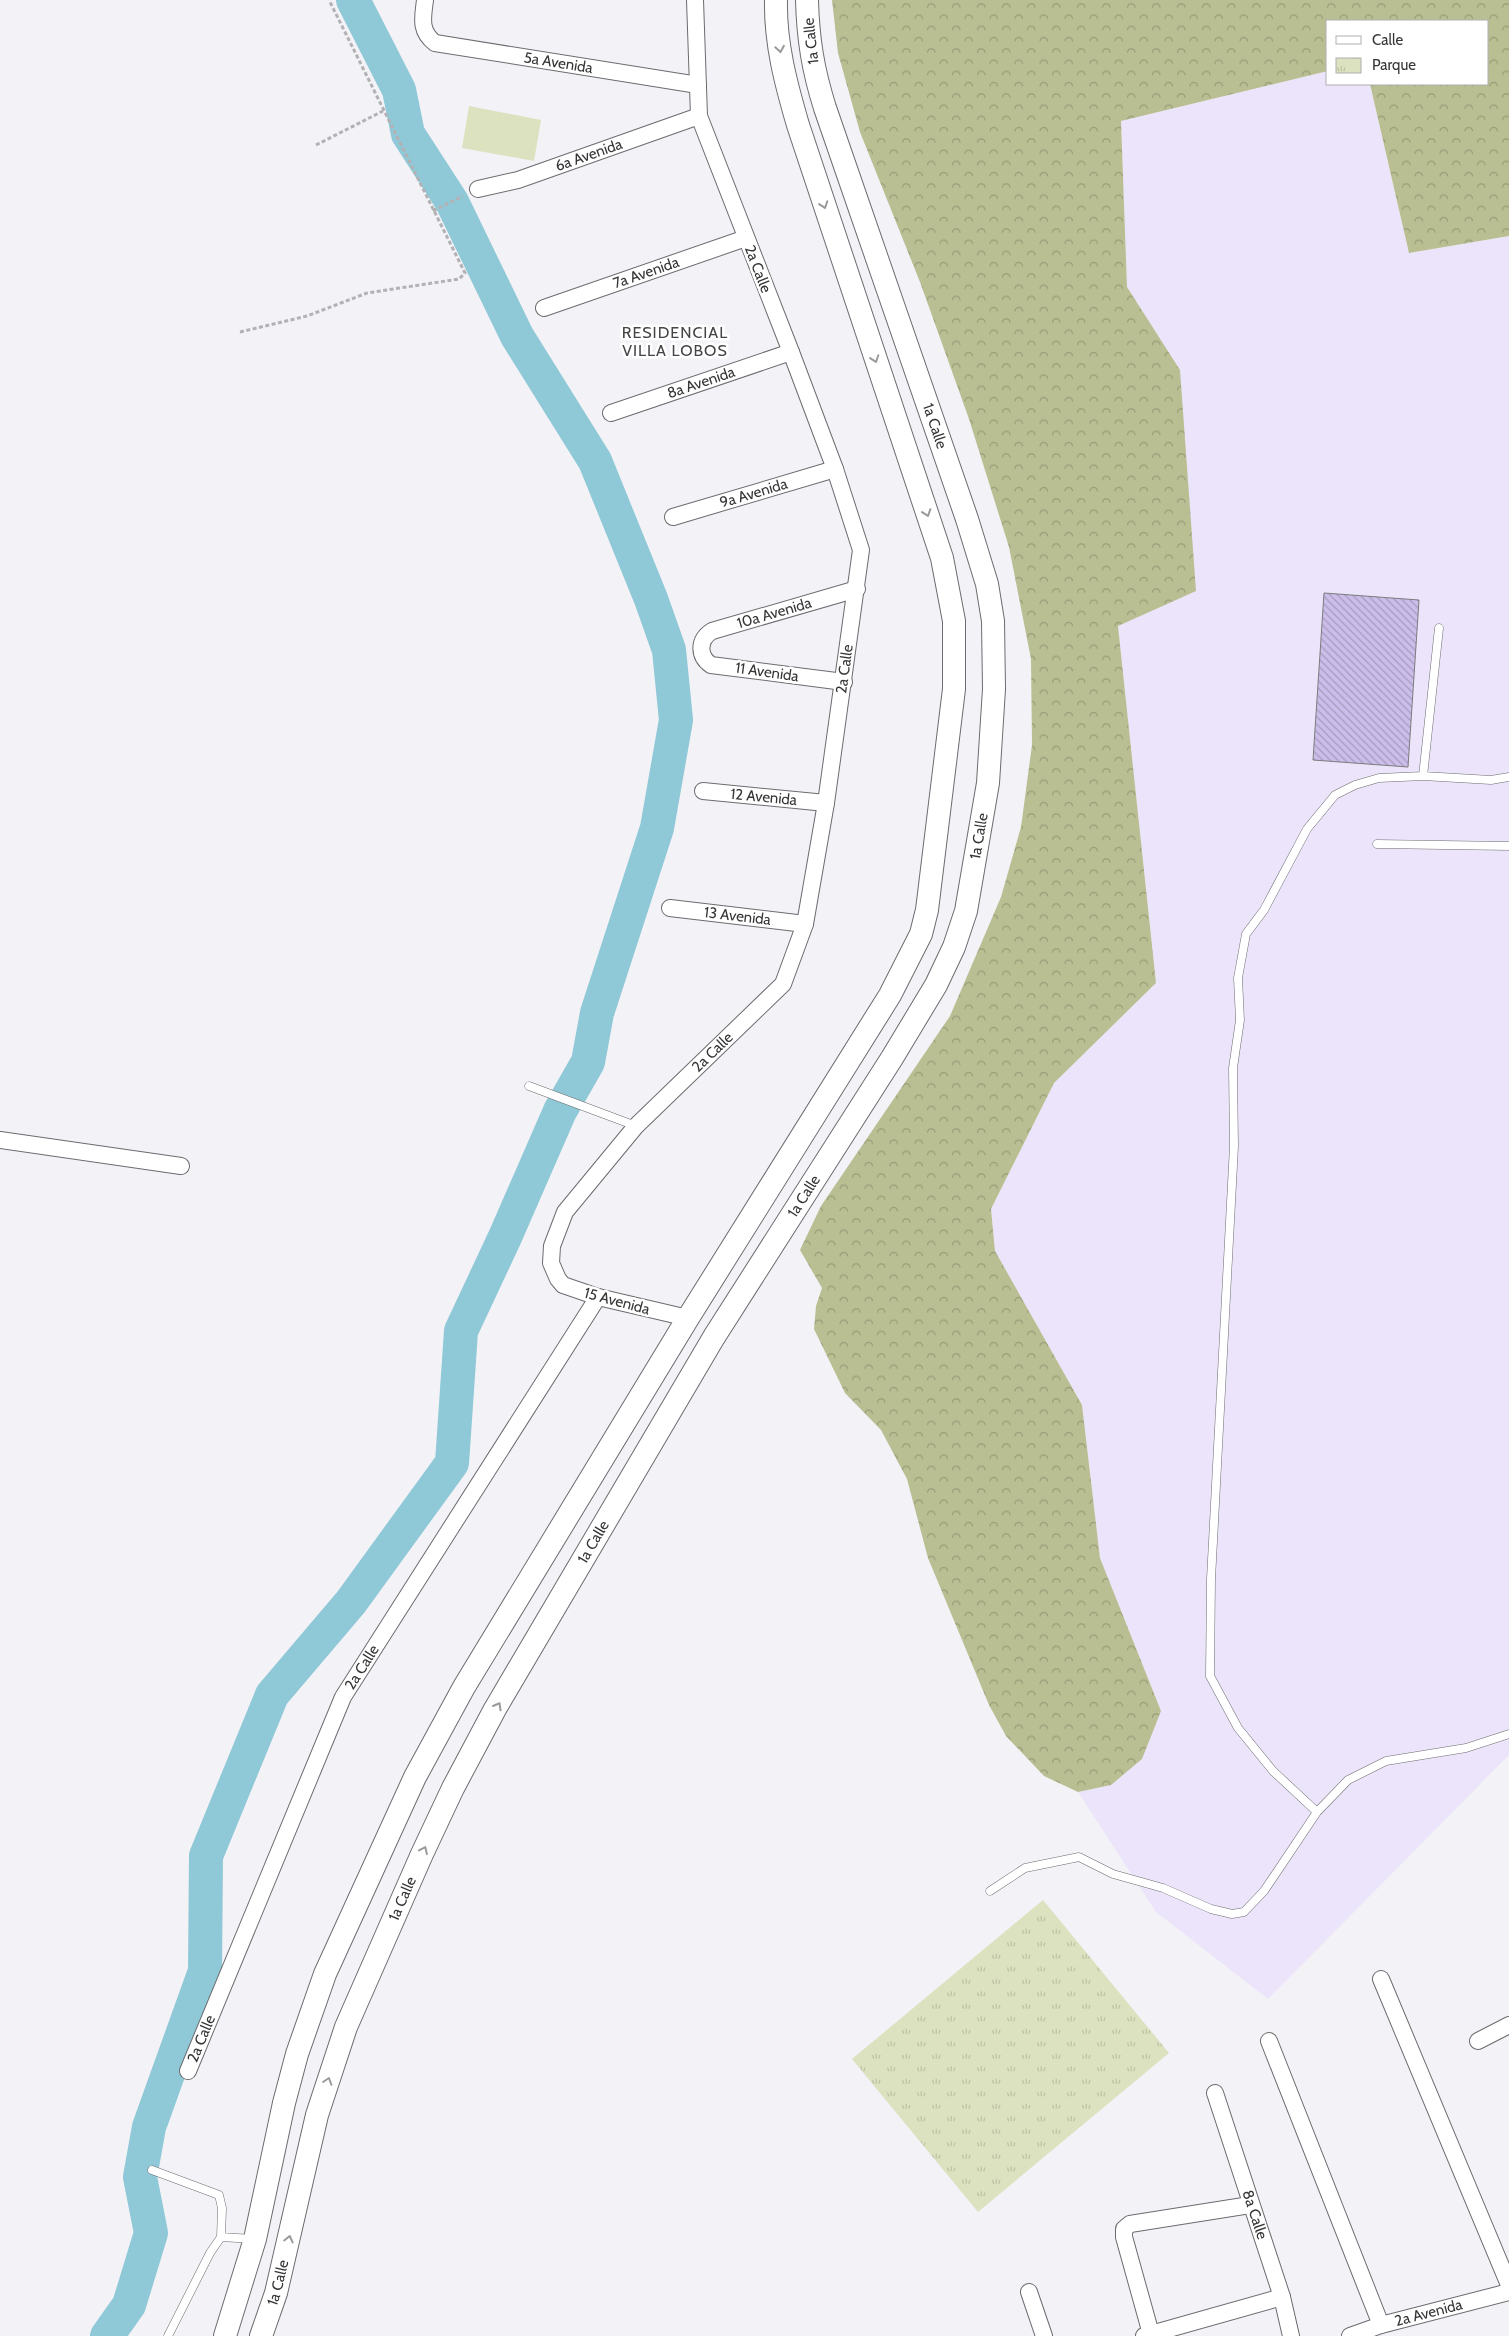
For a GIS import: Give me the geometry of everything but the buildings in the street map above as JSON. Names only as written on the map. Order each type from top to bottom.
[{"type":"main road","name":"1a Calle","points":[[225,2336],[255,2239],[284,2104],[297,2054],[325,1974],[415,1777],[464,1687],[688,1318],[890,995],[921,934],[927,910],[954,689],[954,621],[942,558],[786,85],[779,45],[776,0]]},
{"type":"main road","name":"1a Calle","points":[[261,2336],[276,2293],[318,2114],[346,2027],[453,1788],[495,1709],[714,1338],[919,1014],[954,947],[966,911],[988,783],[994,689],[993,621],[987,584],[822,99],[809,44],[807,0]]},
{"type":"street","name":"5a Avenida","points":[[425,0],[422,21],[424,31],[435,43],[698,85]]},
{"type":"street","name":"2a Calle","points":[[553,1271],[551,1263],[552,1246],[565,1212],[636,1126],[784,984],[804,924],[826,803],[857,589],[861,550],[834,469],[791,352],[699,116],[696,0]]},
{"type":"street","name":"6a Avenida","points":[[472,192],[518,180],[699,116]]},
{"type":"street","name":"7a Avenida","points":[[544,308],[746,238]]},
{"type":"street","name":"8a Avenida","points":[[611,413],[791,352]]},
{"type":"street","name":"9a Avenida","points":[[673,517],[834,469]]},
{"type":"street","name":"10a Avenida","points":[[701,648],[703,640],[712,631],[857,589]]},
{"type":"street","name":"11 Avenida","points":[[701,648],[705,660],[712,665],[844,682]]},
{"type":"street","name":"12 Avenida","points":[[703,790],[826,803]]},
{"type":"street","name":"13 Avenida","points":[[670,908],[804,924]]},
{"type":"street","points":[[0,1140],[181,1166]]},
{"type":"street","name":"15 Avenida","points":[[553,1271],[563,1285],[598,1297],[688,1318]]},
{"type":"street","name":"2a Calle","points":[[188,2071],[343,1697],[598,1297]]},
{"type":"street","points":[[1381,1978],[1509,2285]]},
{"type":"street","points":[[1478,2041],[1509,2025]]},
{"type":"street","points":[[1269,2041],[1381,2325]]},
{"type":"street","name":"8a Calle","points":[[1215,2093],[1250,2205],[1282,2297],[1291,2336]]},
{"type":"street","points":[[1250,2205],[1130,2224],[1124,2229],[1124,2237],[1148,2335],[1282,2297]]},
{"type":"street","points":[[1029,2292],[1044,2336]]},
{"type":"street","name":"2a Avenida","points":[[1354,2335],[1381,2325],[1509,2292]]},
{"type":"lane","points":[[1424,776],[1439,628]]},
{"type":"lane","points":[[1318,1812],[1273,1771],[1238,1728],[1210,1676],[1211,1579],[1234,1146],[1233,1068],[1240,1020],[1238,978],[1246,934],[1264,910],[1307,829],[1335,795],[1355,785],[1379,778],[1424,776],[1491,780],[1509,777]]},
{"type":"lane","points":[[1376,844],[1509,846]]},
{"type":"lane","points":[[529,1086],[558,1095],[636,1126]]},
{"type":"lane","points":[[990,1891],[1025,1868],[1079,1858],[1113,1874],[1163,1888],[1211,1909],[1232,1914],[1244,1912],[1264,1891],[1318,1812],[1348,1780],[1386,1761],[1466,1748],[1509,1734]]},
{"type":"lane","points":[[152,2170],[219,2195],[222,2208],[221,2237],[210,2252],[168,2336]]},
{"type":"lane","points":[[221,2237],[255,2239]]},
{"type":"path","points":[[240,332],[307,316],[367,293],[459,279],[465,273],[329,0]]},
{"type":"path","points":[[316,146],[383,111]]},
{"type":"path","points":[[433,211],[472,192]]},
{"type":"shaded area","points":[[1326,71],[1326,85],[1370,85],[1409,253],[1509,236],[1509,1755],[1268,1999],[1156,1912],[1078,1792],[1111,1785],[1161,1711],[1100,1558],[1082,1405],[995,1251],[991,1209],[1054,1083],[1156,983],[1118,626],[1180,370],[1127,287],[1121,121]]},
{"type":"green space","points":[[832,0],[1509,0],[1509,236],[1409,253],[1370,85],[1489,85],[1489,20],[1326,20],[1326,71],[1121,121],[1127,287],[1180,370],[1196,591],[1118,626],[1156,983],[1054,1083],[991,1209],[995,1251],[1082,1405],[1100,1558],[1161,1711],[1142,1759],[1111,1785],[1078,1792],[1044,1776],[1006,1736],[989,1705],[928,1558],[907,1479],[881,1430],[845,1393],[814,1329],[816,1306],[822,1288],[800,1250],[821,1206],[950,1016],[1001,897],[1021,827],[1032,745],[1031,659],[1009,547],[969,419],[920,282],[860,132],[838,53]]},
{"type":"green space","points":[[469,106],[541,120],[534,161],[462,148]]},
{"type":"green space","points":[[1043,1900],[1169,2053],[978,2212],[852,2059]]},
{"type":"waterway","points":[[107,2336],[129,2305],[151,2233],[140,2177],[149,2127],[205,1971],[206,1856],[272,1695],[351,1602],[452,1463],[461,1331],[505,1237],[560,1111],[588,1062],[597,1013],[657,828],[676,720],[669,650],[651,599],[595,461],[517,336],[452,202],[408,134],[399,90],[353,0]]},
{"type":"district","name":"RESIDENCIAL VILLA LOBOS","points":[[675,341]]}]
